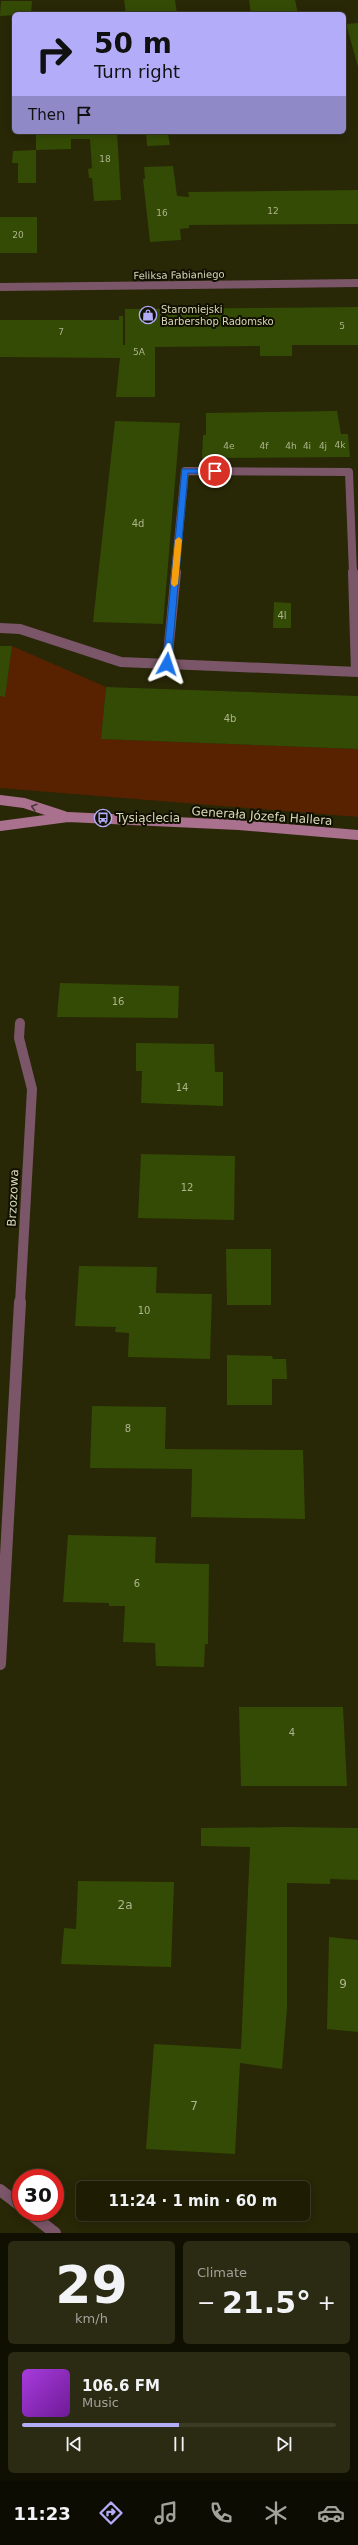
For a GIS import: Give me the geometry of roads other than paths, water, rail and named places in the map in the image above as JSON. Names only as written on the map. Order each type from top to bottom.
[{"type":"street","name":"Feliksa Fabianiego","points":[[0,287],[358,283]]},
{"type":"street","points":[[0,628],[20,629],[121,662],[167,664],[357,672],[349,472],[185,471],[167,664]]},
{"type":"street","name":"Generała Józefa Hallera","points":[[0,800],[24,803],[68,817]]},
{"type":"street","name":"Generała Józefa Hallera","points":[[0,826],[68,817],[239,825],[358,835]]},
{"type":"street","name":"Brzozowa","points":[[0,1664],[32,1089],[19,1038],[20,1023]]},
{"type":"street","points":[[0,2190],[12,2199]]},
{"type":"street","points":[[40,2221],[55,2233]]},
{"type":"place","name":"Staromiejski Barbershop Radomsko","points":[[148,315]]},
{"type":"place","name":"Tysiąclecia","points":[[103,818]]}]
